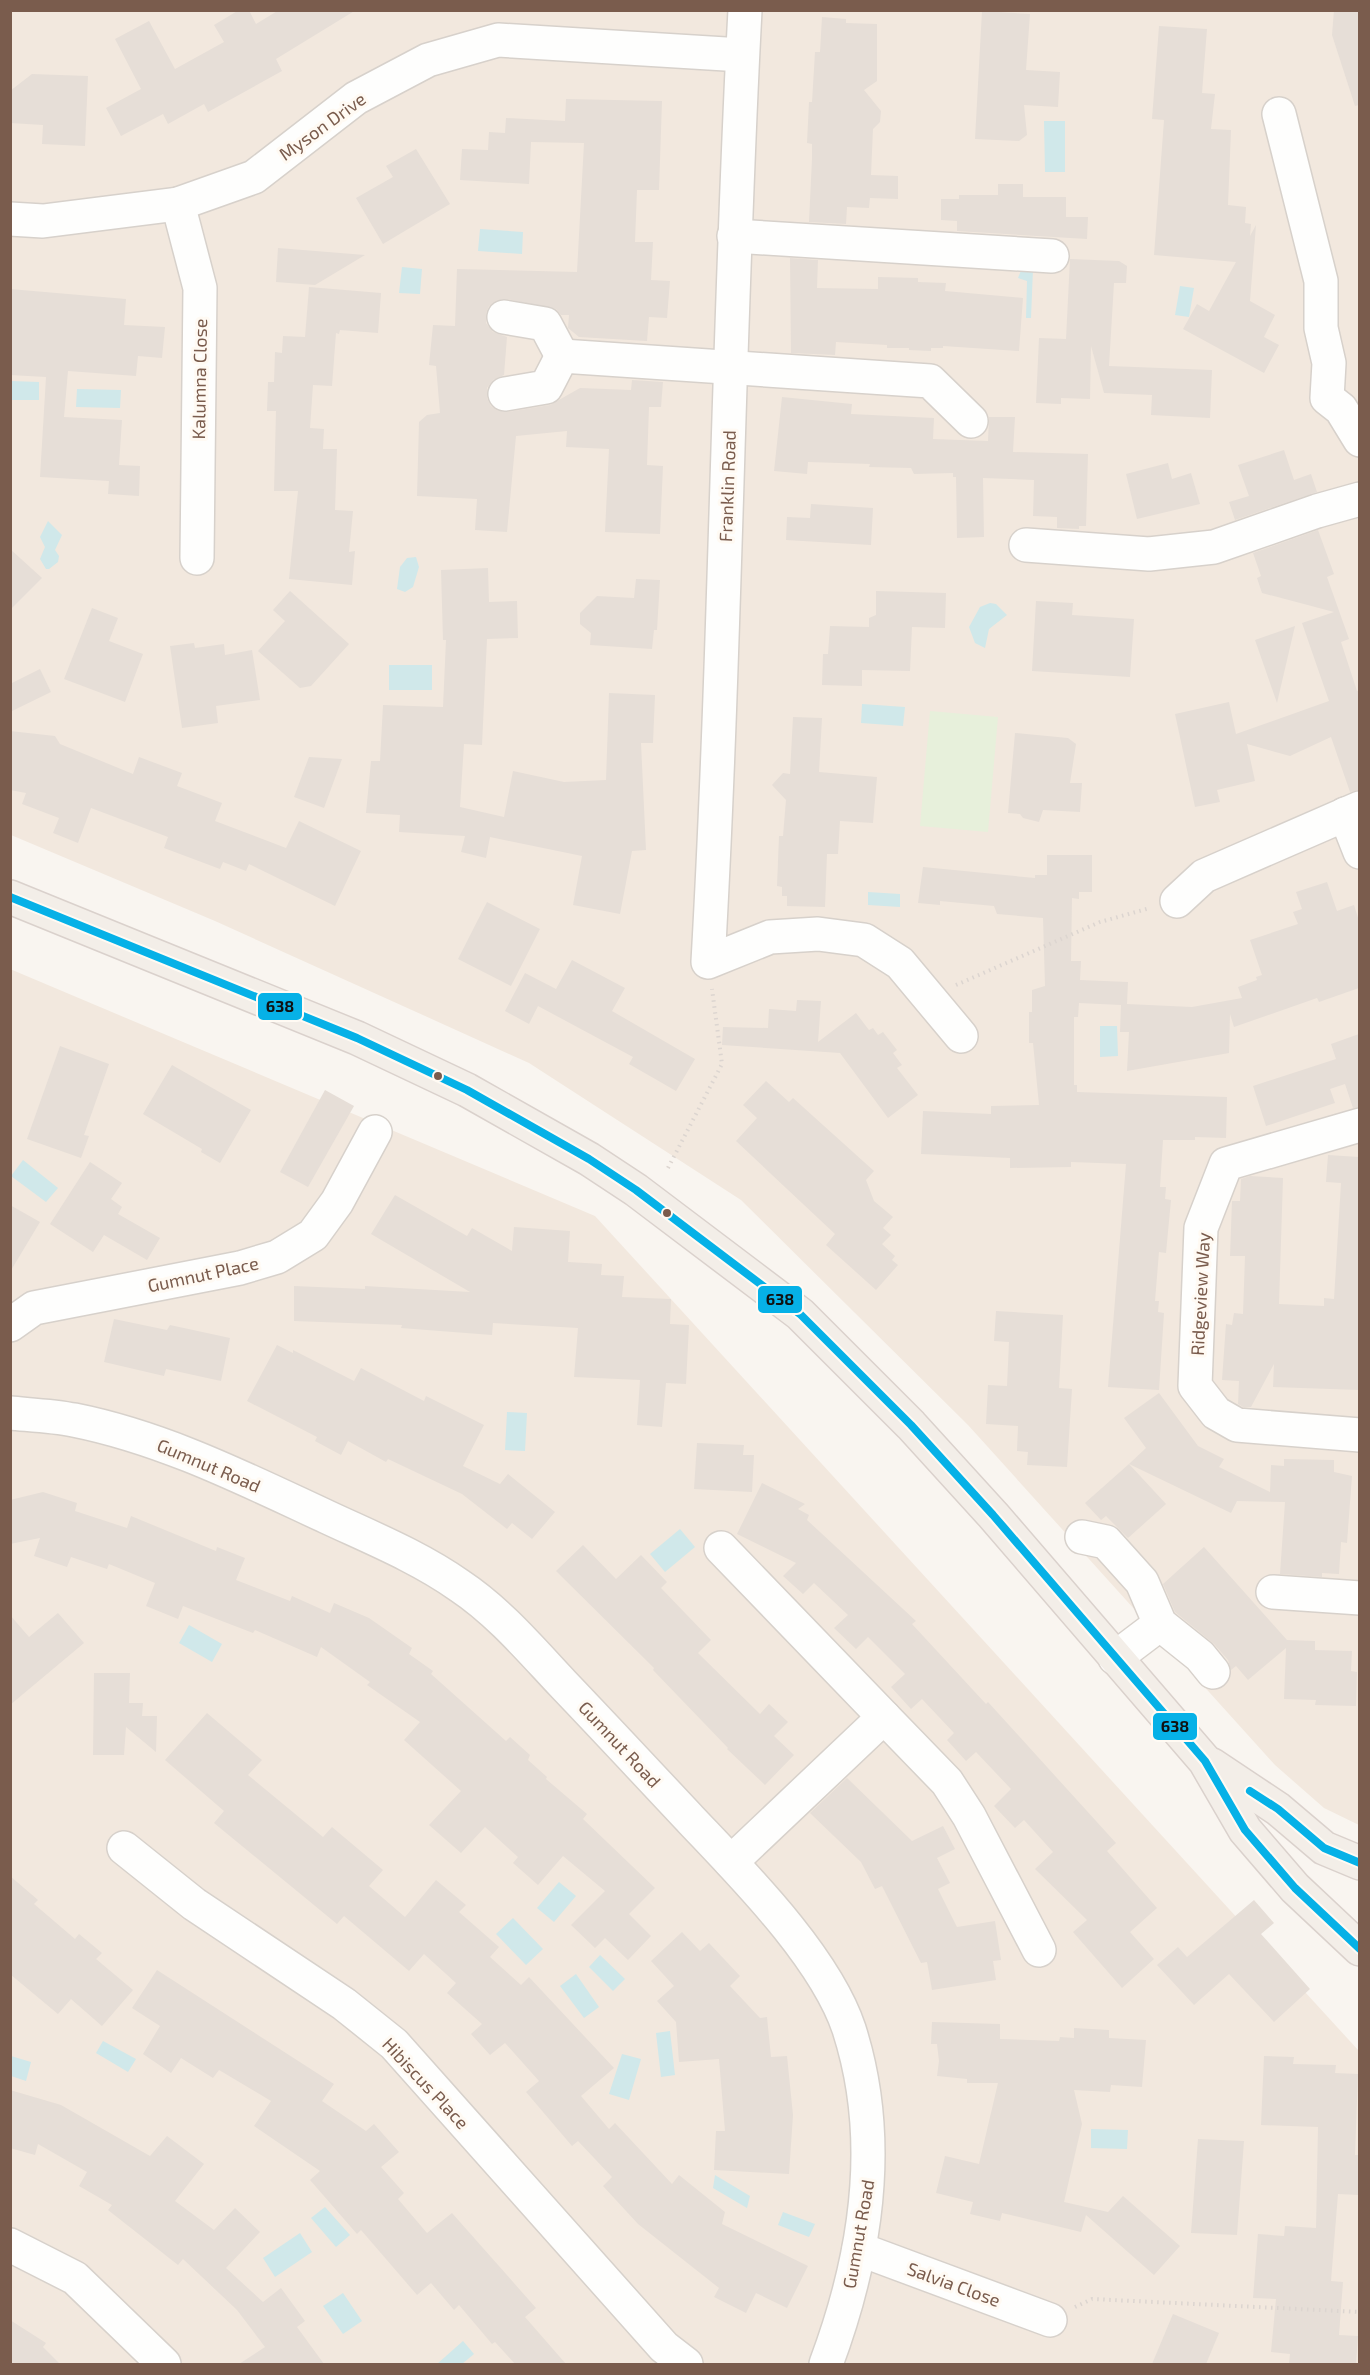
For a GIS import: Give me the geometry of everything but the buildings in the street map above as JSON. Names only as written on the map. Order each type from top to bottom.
[{"type":"main road","points":[[10,897],[311,1018],[405,1059],[467,1090],[589,1159],[636,1190],[800,1314],[911,1425],[1205,1761],[1245,1830],[1294,1888],[1359,1949]]},
{"type":"main road","points":[[1205,1761],[1278,1809],[1324,1848],[1359,1863]]},
{"type":"street","name":"Franklin Road","points":[[708,962],[734,237],[745,10]]},
{"type":"street","name":"Myson Drive","points":[[10,219],[43,221],[178,204],[254,177],[356,98],[429,60],[498,40],[742,55]]},
{"type":"street","points":[[1279,114],[1321,281],[1321,328],[1329,363],[1327,398],[1341,409],[1359,440]]},
{"type":"street","name":"Kalumna Close","points":[[178,204],[200,288],[197,558]]},
{"type":"street","points":[[734,237],[1052,256]]},
{"type":"street","points":[[504,317],[545,324],[562,356]]},
{"type":"street","points":[[562,356],[930,381],[971,421]]},
{"type":"street","points":[[505,394],[546,387],[562,356]]},
{"type":"street","points":[[1026,545],[1149,554],[1214,547],[1317,511],[1359,500]]},
{"type":"street","points":[[1176,901],[1204,876],[1352,811],[1359,852]]},
{"type":"street","points":[[708,962],[770,937],[818,934],[864,940],[900,963],[961,1036]]},
{"type":"street","name":"Ridgeview Way","points":[[1359,1125],[1226,1164],[1201,1228],[1195,1386],[1216,1413],[1237,1425],[1359,1435]]},
{"type":"street","name":"Gumnut Place","points":[[10,1325],[34,1308],[240,1268],[277,1257],[313,1235],[337,1202],[375,1132]]},
{"type":"street","name":"Gumnut Road","points":[[10,1413],[72,1419],[149,1439],[206,1461],[416,1559],[462,1587],[519,1637],[731,1863],[815,1963],[848,2026],[864,2089],[870,2175],[859,2249],[839,2329],[826,2364]]},
{"type":"street","points":[[1082,1537],[1106,1542],[1142,1582],[1160,1624],[1200,1656],[1213,1672]]},
{"type":"street","points":[[721,1548],[947,1782],[969,1815],[1039,1950]]},
{"type":"street","points":[[1273,1592],[1359,1598]]},
{"type":"street","points":[[1115,1658],[1160,1624]]},
{"type":"street","points":[[731,1863],[884,1717]]},
{"type":"street","name":"Hibiscus Place","points":[[124,1848],[194,1904],[345,2004],[393,2044],[664,2347],[686,2364]]},
{"type":"street","points":[[10,2245],[75,2278],[164,2364]]},
{"type":"street","name":"Salvia Close","points":[[859,2249],[1050,2320]]},
{"type":"path","points":[[929,997],[1100,922],[1176,901]]},
{"type":"path","points":[[668,1168],[722,1064],[708,962]]},
{"type":"path","points":[[1050,2320],[1092,2299],[1359,2312]]},
{"type":"shaded area","points":[[10,11],[1359,11],[1359,1825],[1324,1808],[1275,1765],[968,1425],[741,1200],[529,1063],[215,921],[11,835]]},
{"type":"shaded area","points":[[10,969],[595,1216],[1359,2051],[1359,2364],[11,2364]]},
{"type":"green space","points":[[930,711],[998,717],[988,832],[920,826]]},
{"type":"water","points":[[1044,121],[1065,121],[1065,172],[1045,172]]},
{"type":"water","points":[[480,229],[523,232],[522,254],[478,251]]},
{"type":"water","points":[[402,267],[422,269],[420,294],[399,293]]},
{"type":"water","points":[[1022,268],[1033,269],[1031,318],[1026,318],[1027,281],[1018,278]]},
{"type":"water","points":[[1180,286],[1194,288],[1189,317],[1175,315]]},
{"type":"water","points":[[11,381],[39,382],[39,400],[11,400]]},
{"type":"water","points":[[77,389],[121,390],[120,408],[76,407]]},
{"type":"water","points":[[48,521],[62,535],[55,550],[59,556],[58,562],[46,569],[40,559],[45,547],[40,537]]},
{"type":"water","points":[[416,557],[419,567],[413,587],[405,592],[397,589],[400,567],[407,558]]},
{"type":"water","points":[[990,603],[996,604],[1007,615],[989,629],[985,648],[975,643],[969,627],[980,607]]},
{"type":"water","points":[[389,665],[432,665],[432,690],[389,690]]},
{"type":"water","points":[[862,704],[905,707],[903,726],[861,723]]},
{"type":"water","points":[[868,892],[900,894],[900,907],[868,905]]},
{"type":"water","points":[[1100,1026],[1117,1026],[1118,1056],[1100,1057]]},
{"type":"water","points":[[23,1160],[58,1188],[46,1202],[11,1176]]},
{"type":"water","points":[[507,1412],[527,1413],[525,1451],[505,1450]]},
{"type":"water","points":[[680,1529],[695,1547],[665,1572],[650,1554]]},
{"type":"water","points":[[189,1625],[222,1644],[212,1662],[179,1643]]},
{"type":"water","points":[[559,1882],[576,1896],[554,1922],[537,1908]]},
{"type":"water","points":[[513,1918],[543,1949],[526,1965],[496,1934]]},
{"type":"water","points":[[600,1955],[625,1979],[613,1991],[589,1967]]},
{"type":"water","points":[[576,1974],[599,2007],[584,2018],[560,1986]]},
{"type":"water","points":[[670,2031],[675,2075],[661,2077],[656,2033]]},
{"type":"water","points":[[103,2041],[136,2059],[128,2072],[96,2053]]},
{"type":"water","points":[[622,2054],[641,2059],[629,2100],[609,2094]]},
{"type":"water","points":[[11,2056],[31,2062],[26,2081],[11,2076]]},
{"type":"water","points":[[1091,2129],[1128,2130],[1127,2149],[1091,2148]]},
{"type":"water","points":[[715,2175],[750,2196],[747,2208],[713,2188]]},
{"type":"water","points":[[325,2207],[350,2235],[336,2247],[311,2218]]},
{"type":"water","points":[[783,2212],[815,2224],[809,2237],[778,2225]]},
{"type":"water","points":[[300,2233],[312,2252],[275,2277],[263,2258]]},
{"type":"water","points":[[343,2293],[362,2321],[343,2334],[323,2306]]},
{"type":"water","points":[[463,2341],[474,2354],[462,2364],[437,2364]]},
{"type":"transit line","name":"638","points":[[10,897],[357,1038],[467,1090],[589,1159],[636,1190],[800,1314],[911,1425],[993,1515],[1205,1761],[1245,1830],[1295,1888],[1360,1949]]},
{"type":"transit line","name":"638","points":[[1250,1791],[1278,1809],[1324,1848],[1360,1863]]}]
